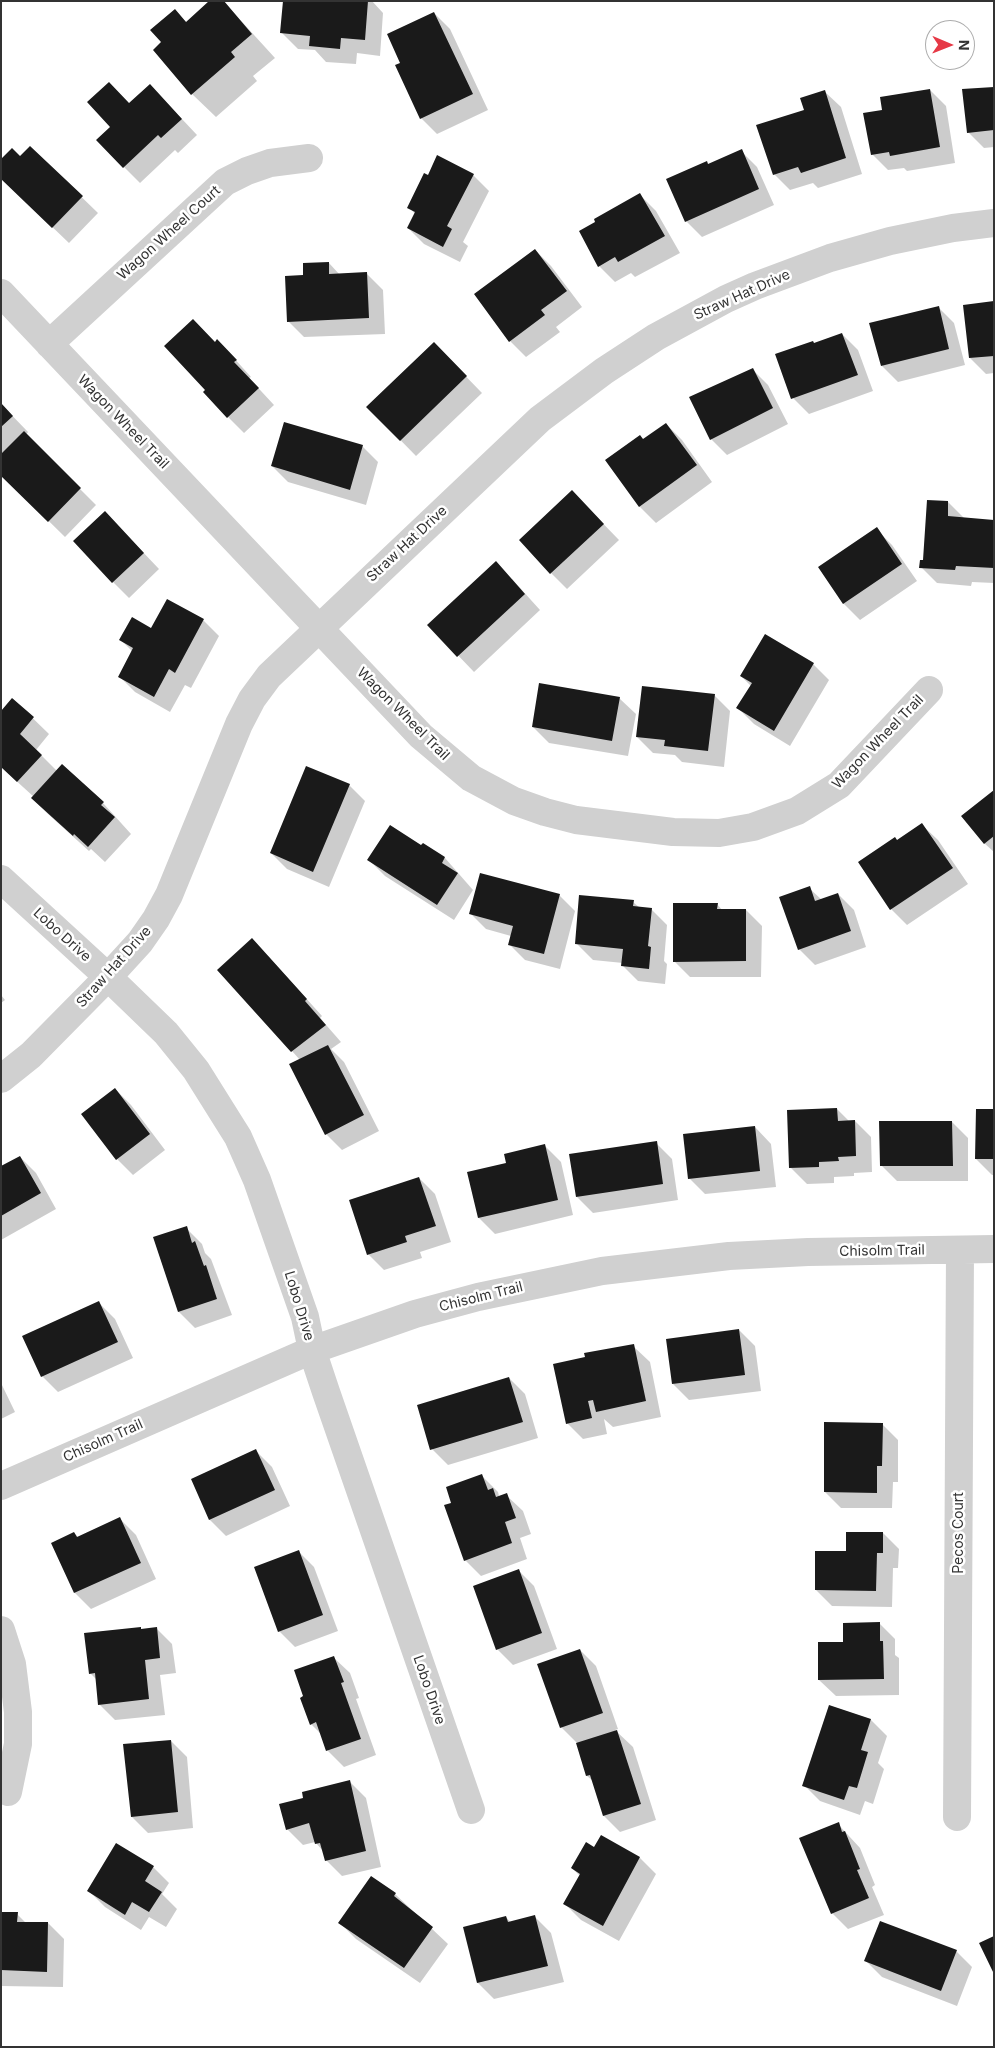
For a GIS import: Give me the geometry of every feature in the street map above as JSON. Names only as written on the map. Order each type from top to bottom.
[{"type":"street","name":"Wagon Wheel Court","points":[[49,344],[225,182],[247,170],[270,163],[308,158]]},
{"type":"street","name":"Straw Hat Drive","points":[[1,1079],[31,1055],[108,977],[145,935],[170,895],[239,724],[252,699],[282,662],[540,419],[604,371],[656,337],[726,299],[755,286],[830,258],[921,234],[994,223]]},
{"type":"street","name":"Wagon Wheel Trail","points":[[1,293],[434,747],[471,778],[499,794],[545,812],[576,820],[673,832],[704,834],[738,831],[769,823],[797,811],[839,785],[929,690]]},
{"type":"street","name":"Lobo Drive","points":[[1,879],[108,977],[176,1045],[196,1070],[238,1137],[257,1180],[305,1317],[312,1350],[471,1810]]},
{"type":"street","name":"Chisolm Trail","points":[[1,1486],[312,1350],[415,1314],[478,1297],[602,1271],[728,1256],[808,1252],[994,1249]]},
{"type":"street","name":"Pecos Court","points":[[958,1817],[960,1250]]},
{"type":"street","points":[[1,1630],[12,1664],[18,1712],[18,1744],[8,1792]]},
{"type":"building","points":[[209,1],[224,1],[252,34],[231,52],[235,57],[191,95],[153,50],[161,42],[150,30],[175,9],[186,22]]},
{"type":"building","points":[[283,1],[368,1],[365,40],[341,38],[340,49],[309,46],[310,36],[280,33]]},
{"type":"building","points":[[434,12],[473,94],[420,119],[395,65],[400,63],[387,34]]},
{"type":"building","points":[[109,82],[129,103],[150,84],[182,119],[161,138],[158,135],[123,168],[96,140],[110,127],[87,102]]},
{"type":"building","points":[[994,87],[994,130],[967,133],[962,89]]},
{"type":"building","points":[[930,89],[940,147],[890,156],[889,152],[871,155],[863,113],[882,110],[880,97]]},
{"type":"building","points":[[825,90],[846,158],[801,173],[798,167],[773,175],[756,125],[804,110],[800,98]]},
{"type":"building","points":[[30,146],[83,196],[52,228],[1,179],[1,159],[12,148],[20,156]]},
{"type":"building","points":[[742,149],[759,189],[685,222],[666,179],[707,161],[708,164]]},
{"type":"building","points":[[437,155],[474,174],[447,226],[452,229],[443,247],[407,228],[415,212],[407,208],[424,173],[428,175]]},
{"type":"building","points":[[640,193],[665,236],[618,262],[615,257],[598,267],[579,231],[595,222],[594,219]]},
{"type":"building","points":[[535,249],[567,291],[541,310],[545,315],[509,342],[474,294]]},
{"type":"building","points":[[329,262],[329,274],[367,272],[369,318],[287,322],[285,276],[303,275],[303,263]]},
{"type":"building","points":[[994,301],[994,356],[969,358],[963,305]]},
{"type":"building","points":[[939,306],[949,349],[881,366],[869,323]]},
{"type":"building","points":[[193,319],[215,342],[217,339],[237,360],[234,362],[259,388],[227,418],[203,392],[205,390],[164,346]]},
{"type":"building","points":[[842,333],[858,375],[791,399],[775,354]]},
{"type":"building","points":[[434,342],[467,376],[400,441],[366,407]]},
{"type":"building","points":[[753,368],[773,408],[710,440],[689,397]]},
{"type":"building","points":[[1,403],[13,416],[1,427]]},
{"type":"building","points":[[284,422],[363,445],[350,490],[271,466]]},
{"type":"building","points":[[666,423],[697,465],[639,507],[605,460],[640,435],[643,439]]},
{"type":"building","points":[[24,431],[81,488],[48,522],[1,476],[1,454]]},
{"type":"building","points":[[572,490],[604,524],[550,574],[519,540]]},
{"type":"building","points":[[927,500],[948,501],[948,516],[994,520],[994,568],[956,566],[955,570],[919,568],[920,560],[923,560]]},
{"type":"building","points":[[105,511],[144,553],[112,583],[73,541]]},
{"type":"building","points":[[877,527],[902,564],[843,604],[818,567]]},
{"type":"building","points":[[496,561],[525,594],[457,657],[427,625]]},
{"type":"building","points":[[167,599],[204,619],[175,673],[169,669],[154,697],[118,677],[133,648],[119,640],[132,617],[151,628]]},
{"type":"building","points":[[765,634],[814,663],[774,731],[736,708],[752,683],[740,676]]},
{"type":"building","points":[[539,683],[620,697],[612,741],[532,727]]},
{"type":"building","points":[[642,686],[715,694],[708,751],[664,746],[665,740],[636,737]]},
{"type":"building","points":[[12,698],[34,717],[20,734],[42,755],[17,782],[1,767],[1,711]]},
{"type":"building","points":[[62,764],[104,802],[101,805],[115,817],[88,847],[31,798]]},
{"type":"building","points":[[306,766],[350,784],[313,872],[270,853]]},
{"type":"building","points":[[994,790],[994,836],[984,844],[961,816]]},
{"type":"building","points":[[922,823],[953,868],[890,910],[858,862],[895,837],[897,840]]},
{"type":"building","points":[[390,825],[421,845],[423,843],[445,857],[442,863],[458,873],[437,905],[367,860]]},
{"type":"building","points":[[480,873],[560,894],[544,954],[508,945],[513,926],[469,914]]},
{"type":"building","points":[[810,886],[815,901],[838,893],[851,931],[798,950],[779,897]]},
{"type":"building","points":[[579,895],[634,900],[633,906],[652,908],[648,946],[651,947],[649,969],[621,966],[623,949],[575,944]]},
{"type":"building","points":[[673,903],[718,903],[717,909],[746,909],[746,961],[673,962]]},
{"type":"building","points":[[252,938],[307,999],[305,1001],[326,1025],[291,1052],[217,970]]},
{"type":"building","points":[[328,1045],[364,1115],[325,1135],[289,1064]]},
{"type":"building","points":[[115,1088],[150,1134],[116,1160],[81,1114]]},
{"type":"building","points":[[837,1108],[838,1121],[855,1120],[856,1156],[838,1157],[839,1161],[819,1162],[819,1167],[789,1168],[787,1110]]},
{"type":"building","points":[[976,1109],[994,1109],[994,1159],[975,1159]]},
{"type":"building","points":[[879,1121],[952,1121],[953,1166],[880,1166]]},
{"type":"building","points":[[755,1126],[760,1171],[688,1179],[683,1134]]},
{"type":"building","points":[[657,1141],[663,1184],[576,1197],[569,1154]]},
{"type":"building","points":[[545,1144],[558,1200],[478,1218],[467,1172],[506,1163],[504,1154]]},
{"type":"building","points":[[20,1156],[41,1193],[1,1216],[1,1166]]},
{"type":"building","points":[[419,1177],[436,1226],[405,1236],[407,1242],[367,1255],[349,1200]]},
{"type":"building","points":[[187,1226],[192,1243],[195,1241],[204,1266],[206,1265],[217,1299],[178,1312],[153,1237]]},
{"type":"building","points":[[99,1301],[118,1342],[41,1377],[22,1336]]},
{"type":"building","points":[[739,1329],[745,1375],[672,1384],[666,1339]]},
{"type":"building","points":[[634,1344],[646,1401],[596,1412],[593,1400],[588,1401],[592,1418],[566,1424],[553,1364],[585,1357],[584,1353]]},
{"type":"building","points":[[509,1377],[523,1422],[430,1450],[417,1405]]},
{"type":"building","points":[[824,1422],[883,1423],[882,1466],[877,1466],[877,1493],[824,1492]]},
{"type":"building","points":[[256,1449],[275,1490],[209,1520],[191,1479]]},
{"type":"building","points":[[482,1474],[488,1490],[493,1488],[496,1497],[507,1493],[516,1518],[505,1522],[512,1543],[464,1561],[444,1505],[451,1503],[446,1487]]},
{"type":"building","points":[[120,1517],[141,1563],[74,1593],[51,1543],[74,1532],[77,1537]]},
{"type":"building","points":[[846,1532],[883,1532],[883,1553],[877,1553],[876,1591],[815,1590],[815,1551],[846,1551]]},
{"type":"building","points":[[299,1550],[323,1615],[278,1632],[254,1567]]},
{"type":"building","points":[[519,1569],[542,1633],[496,1650],[473,1586]]},
{"type":"building","points":[[880,1622],[880,1641],[883,1641],[884,1679],[818,1680],[818,1642],[843,1642],[843,1623]]},
{"type":"building","points":[[141,1627],[141,1629],[157,1627],[160,1658],[145,1660],[149,1699],[98,1705],[95,1673],[89,1674],[84,1633]]},
{"type":"building","points":[[580,1649],[603,1713],[560,1728],[537,1664]]},
{"type":"building","points":[[334,1656],[344,1682],[341,1683],[361,1739],[326,1751],[316,1722],[310,1725],[300,1698],[303,1696],[294,1670]]},
{"type":"building","points":[[829,1705],[871,1719],[861,1750],[868,1752],[857,1788],[849,1786],[844,1800],[802,1786]]},
{"type":"building","points":[[617,1730],[641,1804],[603,1816],[590,1775],[586,1776],[576,1743]]},
{"type":"building","points":[[171,1740],[178,1812],[131,1817],[123,1744]]},
{"type":"building","points":[[350,1780],[366,1851],[325,1861],[320,1843],[315,1844],[309,1823],[286,1830],[279,1804],[303,1798],[302,1792]]},
{"type":"building","points":[[839,1822],[842,1832],[845,1831],[860,1869],[857,1870],[869,1898],[831,1914],[799,1838]]},
{"type":"building","points":[[601,1835],[640,1857],[603,1926],[563,1904],[580,1874],[571,1868],[586,1842],[594,1847]]},
{"type":"building","points":[[116,1843],[154,1866],[145,1881],[162,1892],[149,1912],[132,1902],[125,1915],[87,1891]]},
{"type":"building","points":[[371,1876],[396,1893],[394,1896],[433,1927],[404,1968],[338,1923]]},
{"type":"building","points":[[1,1912],[18,1912],[17,1922],[48,1922],[47,1972],[1,1970]]},
{"type":"building","points":[[535,1915],[548,1966],[477,1983],[463,1927],[506,1916],[508,1922]]},
{"type":"building","points":[[880,1921],[957,1950],[941,1991],[864,1961]]},
{"type":"building","points":[[994,1936],[994,1974],[979,1943]]}]
